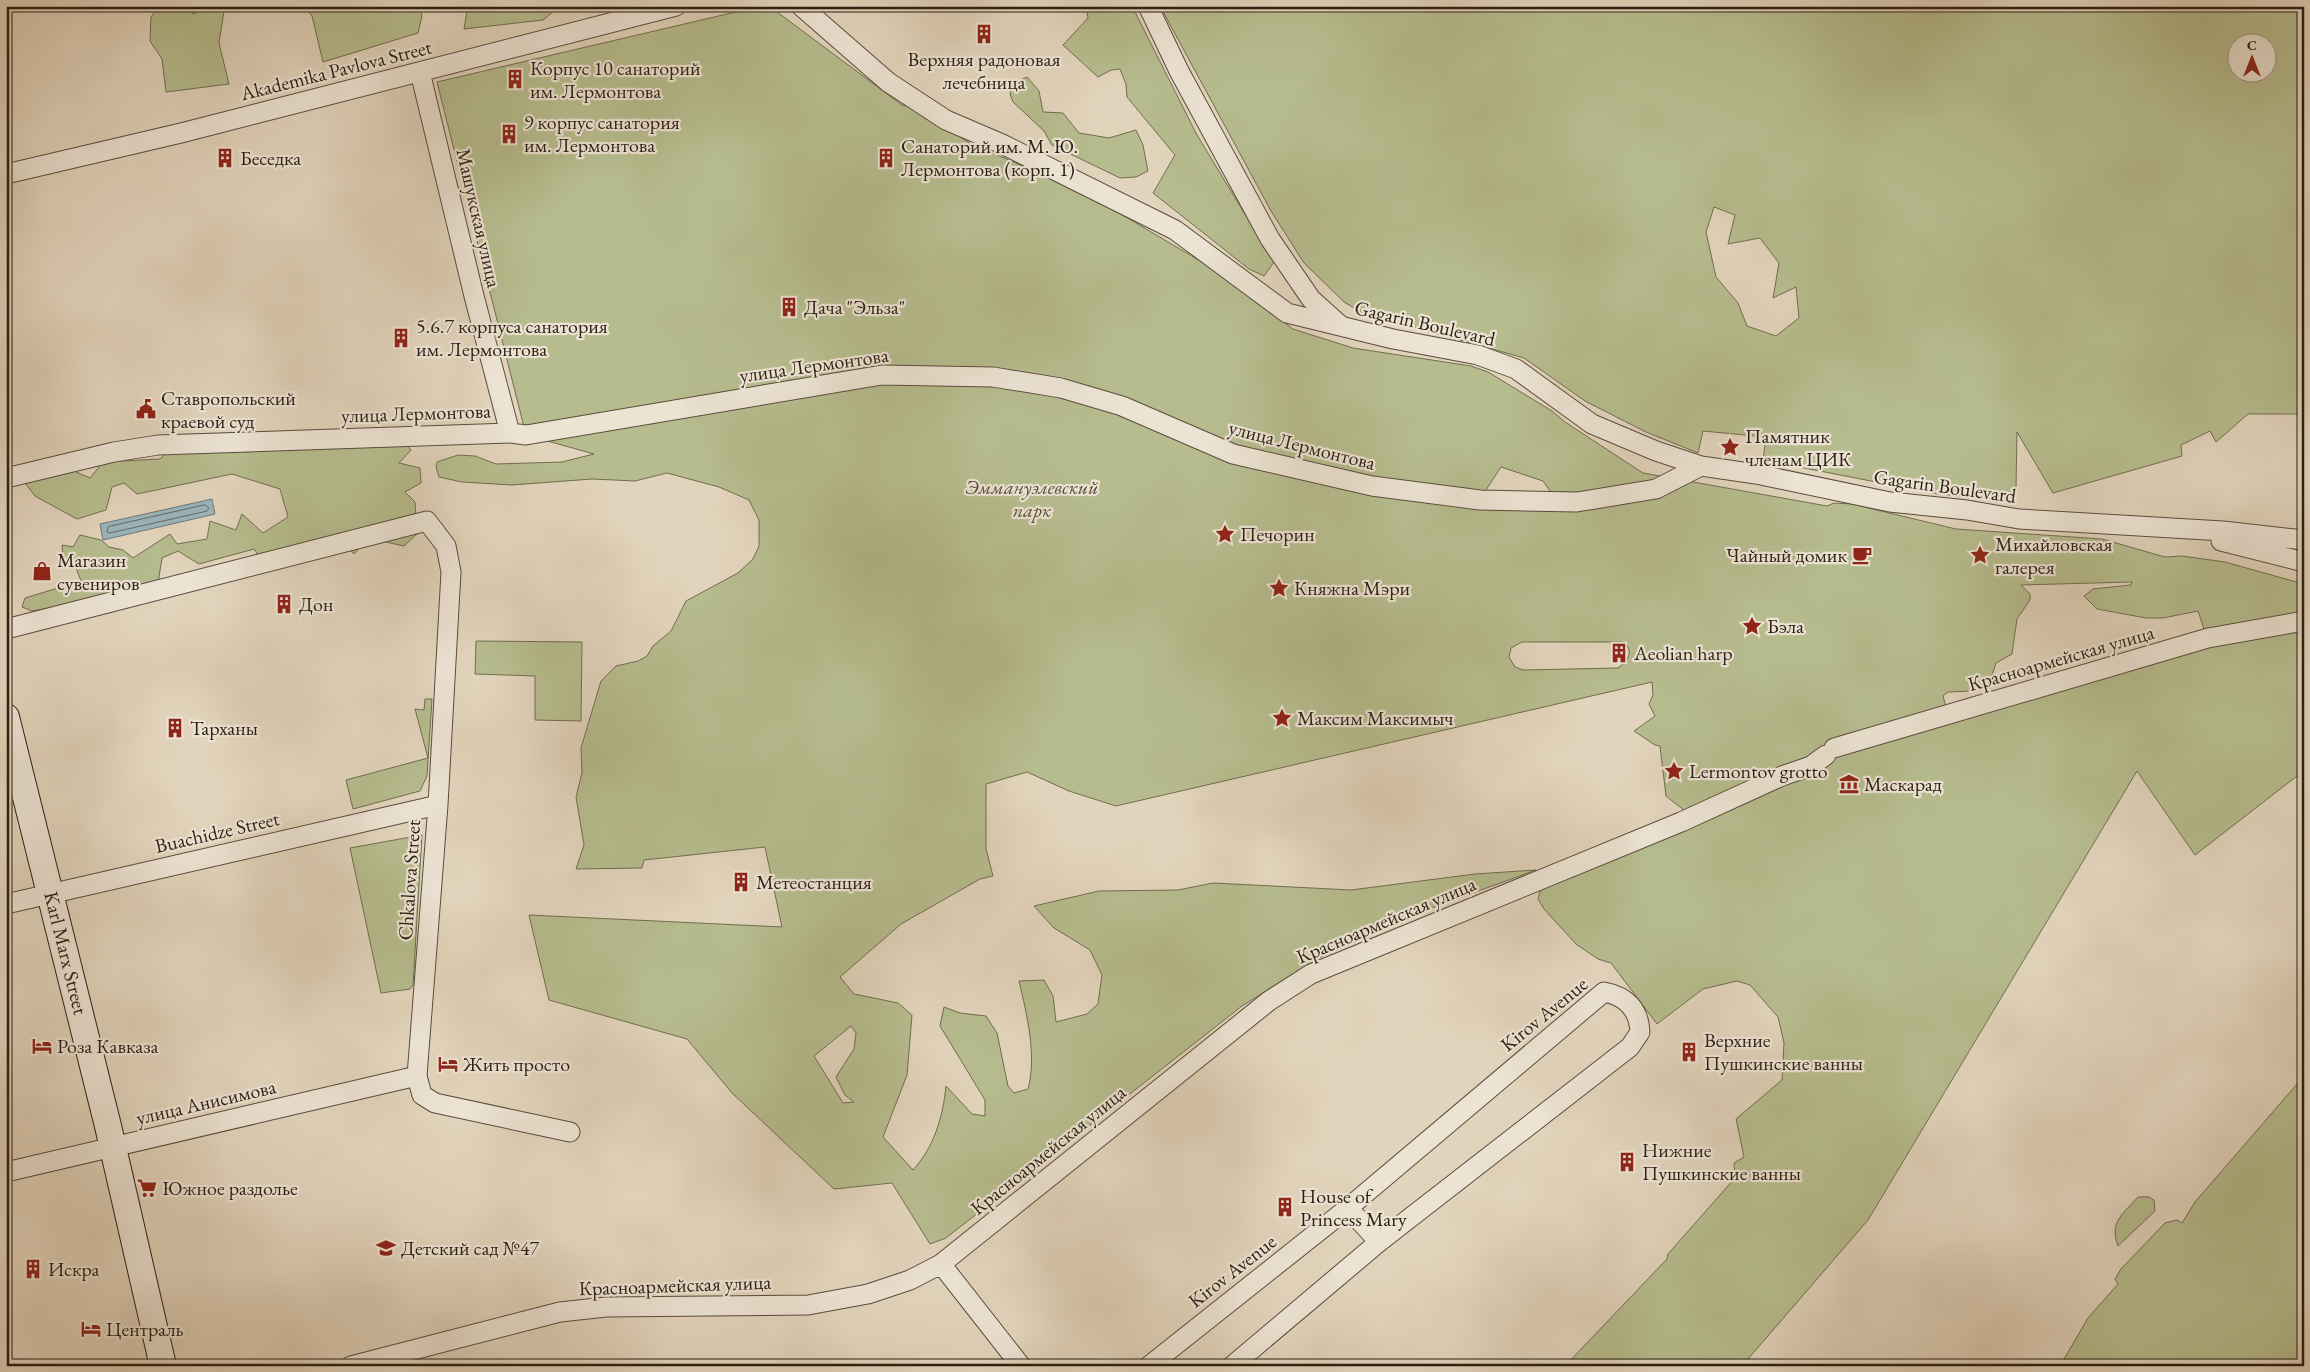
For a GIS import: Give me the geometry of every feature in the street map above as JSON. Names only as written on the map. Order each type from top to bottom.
[{"type":"street","name":"Akademika Pavlova Street","points":[[6,174],[181,133],[676,6]]},
{"type":"street","name":"Gagarin Boulevard","points":[[801,6],[888,82],[946,120],[1002,144],[1175,230],[1287,313],[1343,328],[1478,354],[1516,369],[1592,424],[1656,451],[1701,466],[1756,474],[1890,502],[1967,510],[2019,519],[2223,531],[2304,540]]},
{"type":"street","points":[[1148,6],[1184,80],[1270,239],[1311,299],[1343,328]]},
{"type":"street","name":"Машукская улица","points":[[420,72],[474,296],[510,433]]},
{"type":"street","name":"улица Лермонтова","points":[[6,478],[114,452],[158,445],[510,433],[526,435],[882,375],[993,377],[1061,388],[1122,406],[1232,454],[1372,486],[1480,500],[1577,502],[1656,489],[1701,466]]},
{"type":"street","name":"Chkalova Street","points":[[6,629],[428,522],[446,546],[451,572],[438,805],[416,1076]]},
{"type":"street","name":"Gagarin Boulevard","points":[[2161,528],[2304,562]]},
{"type":"street","name":"Красноармейская улица","points":[[350,1366],[560,1312],[606,1307],[808,1305],[868,1294],[910,1280],[941,1264],[1269,1002],[1311,974],[1681,822],[1782,776],[1811,766],[1830,752],[2208,638],[2304,621]]},
{"type":"street","name":"Karl Marx Street","points":[[6,717],[113,1147],[163,1366]]},
{"type":"street","name":"Buachidze Street","points":[[6,904],[438,805]]},
{"type":"street","name":"Kirov Avenue","points":[[1149,1366],[1348,1208],[1604,992],[1617,994],[1628,1000],[1640,1020],[1640,1032],[1630,1047],[1379,1242],[1232,1366]]},
{"type":"street","points":[[416,1076],[422,1095],[435,1103],[570,1132]]},
{"type":"street","name":"улица Анисимова","points":[[6,1172],[416,1076]]},
{"type":"street","points":[[1348,1208],[1379,1242]]},
{"type":"street","points":[[941,1264],[1021,1366]]},
{"type":"green space","points":[[159,6],[190,6],[193,14],[210,6],[232,6],[224,11],[219,43],[229,84],[166,92],[162,59],[150,41],[151,17]]},
{"type":"green space","points":[[304,6],[419,6],[422,16],[418,33],[323,62],[312,16]]},
{"type":"green space","points":[[468,6],[560,6],[543,20],[464,29]]},
{"type":"green space","name":"Эммануэлевский парк","points":[[761,6],[769,6],[902,105],[915,108],[971,144],[1082,191],[1207,265],[1293,329],[1353,348],[1471,366],[1488,372],[1552,411],[1565,422],[1643,473],[1827,506],[1834,503],[1852,504],[1956,529],[2102,539],[2165,557],[2182,556],[2225,562],[2304,585],[2304,775],[2297,776],[2195,855],[2137,771],[1868,1220],[1742,1366],[1565,1366],[1667,1259],[1668,1254],[1735,1178],[1734,1163],[1744,1157],[1736,1119],[1782,1080],[1784,1043],[1778,1017],[1750,985],[1737,981],[1703,989],[1657,1024],[1611,963],[1598,959],[1576,944],[1544,909],[1538,899],[1541,887],[1695,819],[1666,796],[1660,746],[1655,745],[1634,731],[1655,716],[1649,704],[1653,695],[1652,682],[1116,806],[1069,791],[1027,772],[986,784],[986,849],[993,876],[980,879],[901,924],[840,977],[854,994],[898,1003],[912,1015],[907,1075],[883,1137],[913,1170],[927,1152],[936,1131],[943,1109],[946,1086],[972,1114],[985,1116],[985,1100],[940,1026],[944,1007],[960,1013],[986,1016],[997,1033],[1008,1086],[1014,1093],[1028,1089],[1032,1063],[1030,1035],[1019,981],[1044,980],[1053,996],[1056,1022],[1087,1014],[1098,1004],[1102,975],[1090,950],[1054,928],[1034,906],[1099,891],[1178,890],[1213,883],[1351,890],[1475,874],[1536,870],[1426,910],[1319,958],[1242,1006],[946,1238],[930,1244],[892,1183],[834,1189],[732,1093],[687,1039],[549,1000],[529,915],[782,927],[765,847],[644,860],[642,868],[576,869],[584,845],[576,797],[582,773],[581,748],[601,681],[616,666],[638,661],[647,656],[653,646],[671,631],[686,601],[738,573],[753,559],[759,546],[759,520],[749,500],[719,487],[667,473],[635,481],[592,479],[512,485],[462,482],[439,477],[436,467],[437,462],[458,455],[475,456],[496,464],[562,462],[594,454],[526,435],[437,82]],"holes":[[[1501,467],[1543,481],[1553,495],[1480,499]],[[2132,582],[2131,585],[2093,589],[2084,596],[2097,609],[2146,618],[2163,618],[2198,611],[2209,644],[2151,665],[1967,715],[1946,707],[1943,696],[1948,692],[1971,691],[1989,685],[1996,663],[2012,654],[2017,619],[2030,600],[2030,594],[2021,585]],[[1522,642],[1623,642],[1629,649],[1629,656],[1618,668],[1523,670],[1515,667],[1509,657],[1511,648]],[[851,1026],[856,1033],[854,1049],[836,1077],[845,1095],[854,1102],[843,1103],[814,1056]]]},
{"type":"green space","points":[[1086,6],[1132,6],[1197,135],[1274,262],[1264,276],[1249,269],[1153,193],[1175,155],[1127,97],[1126,84],[1120,69],[1111,70],[1098,77],[1063,45],[1088,18]]},
{"type":"green space","points":[[1160,6],[2304,6],[2304,414],[2248,414],[2216,442],[2210,431],[2181,445],[2182,456],[2053,493],[2017,432],[2016,487],[2003,499],[1938,494],[1763,460],[1766,437],[1703,431],[1698,453],[1646,432],[1585,401],[1524,358],[1361,312],[1344,302],[1304,263],[1271,211]],"holes":[[[1714,207],[1735,215],[1728,244],[1760,238],[1779,263],[1773,298],[1796,287],[1799,318],[1776,336],[1747,326],[1738,303],[1716,277],[1706,232]]]},
{"type":"green space","points":[[1027,77],[1039,91],[1043,112],[1063,113],[1079,133],[1109,138],[1136,130],[1143,145],[1148,171],[1136,177],[1120,178],[1052,145],[1044,131],[1013,102],[1010,94],[1013,83]]},
{"type":"green space","points":[[325,441],[404,442],[411,450],[399,463],[420,468],[421,483],[405,492],[415,502],[417,534],[404,546],[368,538],[354,554],[345,545],[264,563],[254,549],[199,564],[178,551],[162,558],[158,583],[139,592],[32,611],[22,607],[25,598],[81,581],[76,568],[64,567],[62,545],[73,547],[80,535],[101,540],[109,547],[123,550],[133,558],[170,534],[177,544],[207,539],[210,521],[236,530],[242,514],[263,533],[288,517],[280,489],[232,474],[137,494],[124,483],[112,487],[106,510],[77,519],[35,496],[22,479],[67,468],[90,478],[103,462],[160,459],[170,449],[223,445],[247,452]]},
{"type":"green space","points":[[476,641],[582,642],[581,721],[535,720],[535,676],[475,674]]},
{"type":"green space","points":[[425,699],[432,699],[427,776],[420,791],[353,809],[346,780],[428,758],[415,709],[424,710]]},
{"type":"green space","points":[[422,835],[413,985],[410,989],[381,993],[350,848]]},
{"type":"green space","points":[[2304,1076],[2304,1366],[2060,1366],[2088,1318],[2118,1284],[2115,1279],[2121,1269],[2165,1223],[2177,1220],[2182,1223],[2195,1202]]},
{"type":"green space","points":[[2138,1197],[2149,1197],[2154,1200],[2155,1211],[2118,1246],[2115,1231],[2116,1224]]},
{"type":"water","points":[[212,499],[215,514],[103,540],[100,524]]},
{"type":"place","name":"Верхняя радоновая лечебница","points":[[984,34]]},
{"type":"place","name":"Корпус 10 санаторий им. Лермонтова","points":[[515,79]]},
{"type":"place","name":"9 корпус санатория им. Лермонтова","points":[[509,134]]},
{"type":"place","name":"Беседка","points":[[225,158]]},
{"type":"place","name":"Санаторий им. М. Ю. Лермонтова (корп. 1)","points":[[886,158]]},
{"type":"place","name":"Дача \"Эльза\"","points":[[789,307]]},
{"type":"place","name":"5.6.7 корпуса санатория им. Лермонтова","points":[[401,338]]},
{"type":"place","name":"Ставропольский краевой суд","points":[[146,409]]},
{"type":"place","name":"Памятник членам ЦИК","points":[[1730,447]]},
{"type":"place","name":"Печорин","points":[[1225,534]]},
{"type":"place","name":"Чайный домик","points":[[1862,555]]},
{"type":"place","name":"Михайловская галерея","points":[[1980,555]]},
{"type":"place","name":"Магазин сувениров","points":[[42,571]]},
{"type":"place","name":"Княжна Мэри","points":[[1279,588]]},
{"type":"place","name":"Дон","points":[[284,604]]},
{"type":"place","name":"Бэла","points":[[1752,626]]},
{"type":"place","name":"Aeolian harp","points":[[1619,653]]},
{"type":"place","name":"Максим Максимыч","points":[[1282,718]]},
{"type":"place","name":"Тарханы","points":[[175,728]]},
{"type":"place","name":"Lermontov grotto","points":[[1674,771]]},
{"type":"place","name":"Маскарад","points":[[1849,784]]},
{"type":"place","name":"Метеостанция","points":[[741,882]]},
{"type":"place","name":"Роза Кавказа","points":[[42,1046]]},
{"type":"place","name":"Верхние Пушкинские ванны","points":[[1689,1052]]},
{"type":"place","name":"Жить просто","points":[[448,1064]]},
{"type":"place","name":"Нижние Пушкинские ванны","points":[[1627,1162]]},
{"type":"place","name":"Южное раздолье","points":[[147,1188]]},
{"type":"place","name":"House of Princess Mary","points":[[1285,1207]]},
{"type":"place","name":"Детский сад №47","points":[[386,1248]]},
{"type":"place","name":"Искра","points":[[33,1269]]},
{"type":"place","name":"Централь","points":[[91,1329]]}]
